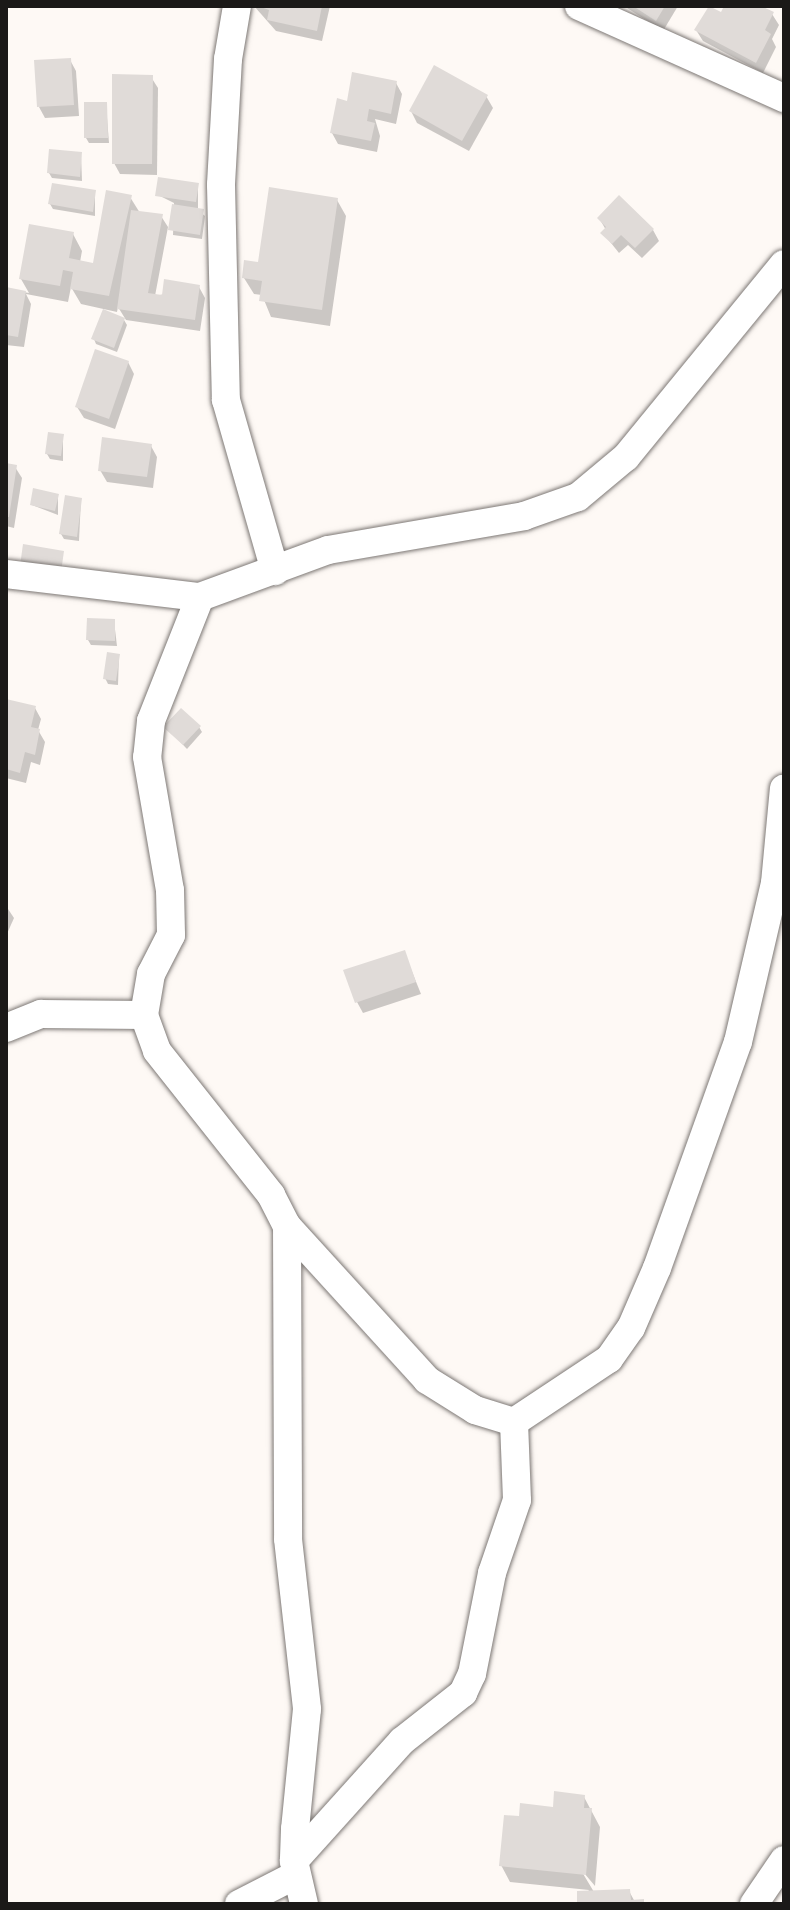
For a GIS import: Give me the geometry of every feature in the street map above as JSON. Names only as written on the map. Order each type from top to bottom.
[{"type":"street","points":[[237,6],[228,59],[221,185],[226,400],[275,571]]},
{"type":"street","points":[[579,6],[784,98]]},
{"type":"street","points":[[6,574],[200,597],[328,550],[524,516],[578,497],[626,457],[784,264]]},
{"type":"street","points":[[200,597],[151,721],[147,757],[170,890],[171,935],[151,974],[144,1015],[157,1051],[271,1195],[287,1226],[427,1380],[475,1410],[514,1422]]},
{"type":"street","points":[[514,1422],[609,1359],[631,1328],[657,1268],[741,1027],[775,883],[784,788]]},
{"type":"street","points":[[6,1028],[41,1014],[144,1015]]},
{"type":"street","points":[[287,1226],[288,1539],[307,1709],[295,1868],[304,1904]]},
{"type":"street","points":[[239,1904],[295,1868],[402,1741],[463,1693],[472,1674],[492,1573],[517,1500],[514,1422]]},
{"type":"street","points":[[754,1904],[784,1860]]},
{"type":"building","points":[[258,6],[322,6],[317,31],[267,20],[269,10]]},
{"type":"building","points":[[633,6],[665,6],[656,21]]},
{"type":"building","points":[[709,6],[721,12],[724,6],[761,6],[774,12],[765,30],[771,34],[756,63],[694,30]]},
{"type":"building","points":[[71,58],[74,105],[37,107],[34,60]]},
{"type":"building","points":[[434,65],[488,95],[462,141],[409,111]]},
{"type":"building","points":[[352,72],[397,81],[391,114],[369,109],[367,121],[375,123],[371,141],[330,133],[337,98],[347,101]]},
{"type":"building","points":[[112,74],[153,75],[152,164],[112,164]]},
{"type":"building","points":[[84,102],[107,102],[108,138],[84,138]]},
{"type":"building","points":[[49,149],[82,152],[80,177],[47,173]]},
{"type":"building","points":[[158,177],[199,183],[196,202],[155,196]]},
{"type":"building","points":[[52,183],[96,190],[93,212],[48,204]]},
{"type":"building","points":[[269,187],[338,198],[322,310],[259,301],[262,281],[242,278],[244,260],[258,262]]},
{"type":"building","points":[[106,190],[132,195],[109,296],[70,289],[73,272],[63,270],[60,286],[19,279],[29,224],[74,232],[69,258],[93,263]]},
{"type":"building","points":[[619,195],[654,229],[635,248],[621,235],[612,244],[600,233],[606,227],[597,218]]},
{"type":"building","points":[[172,204],[204,209],[200,235],[168,230]]},
{"type":"building","points":[[131,210],[163,214],[148,293],[162,295],[164,279],[200,285],[195,320],[117,309]]},
{"type":"building","points":[[6,287],[26,291],[18,337],[6,335]]},
{"type":"building","points":[[103,309],[125,318],[114,348],[91,339]]},
{"type":"building","points":[[95,349],[129,361],[109,419],[75,407]]},
{"type":"building","points":[[48,432],[64,434],[61,456],[45,454]]},
{"type":"building","points":[[102,437],[152,444],[147,477],[98,471]]},
{"type":"building","points":[[6,463],[17,465],[9,517],[6,517]]},
{"type":"building","points":[[33,488],[59,494],[55,511],[30,505]]},
{"type":"building","points":[[65,495],[82,498],[77,537],[59,534]]},
{"type":"building","points":[[23,544],[64,551],[61,572],[20,566]]},
{"type":"building","points":[[87,618],[115,619],[115,641],[86,640]]},
{"type":"building","points":[[107,652],[120,654],[116,681],[103,679]]},
{"type":"building","points":[[6,699],[36,706],[31,727],[40,729],[35,755],[25,752],[20,773],[6,769]]},
{"type":"building","points":[[181,708],[201,726],[183,745],[163,727]]},
{"type":"building","points":[[405,950],[416,982],[355,1003],[343,970]]},
{"type":"building","points":[[554,1791],[585,1795],[584,1808],[592,1808],[586,1875],[499,1866],[504,1815],[519,1816],[520,1803],[553,1807]]},
{"type":"building","points":[[630,1889],[631,1900],[644,1899],[644,1904],[577,1904],[577,1891]]}]
